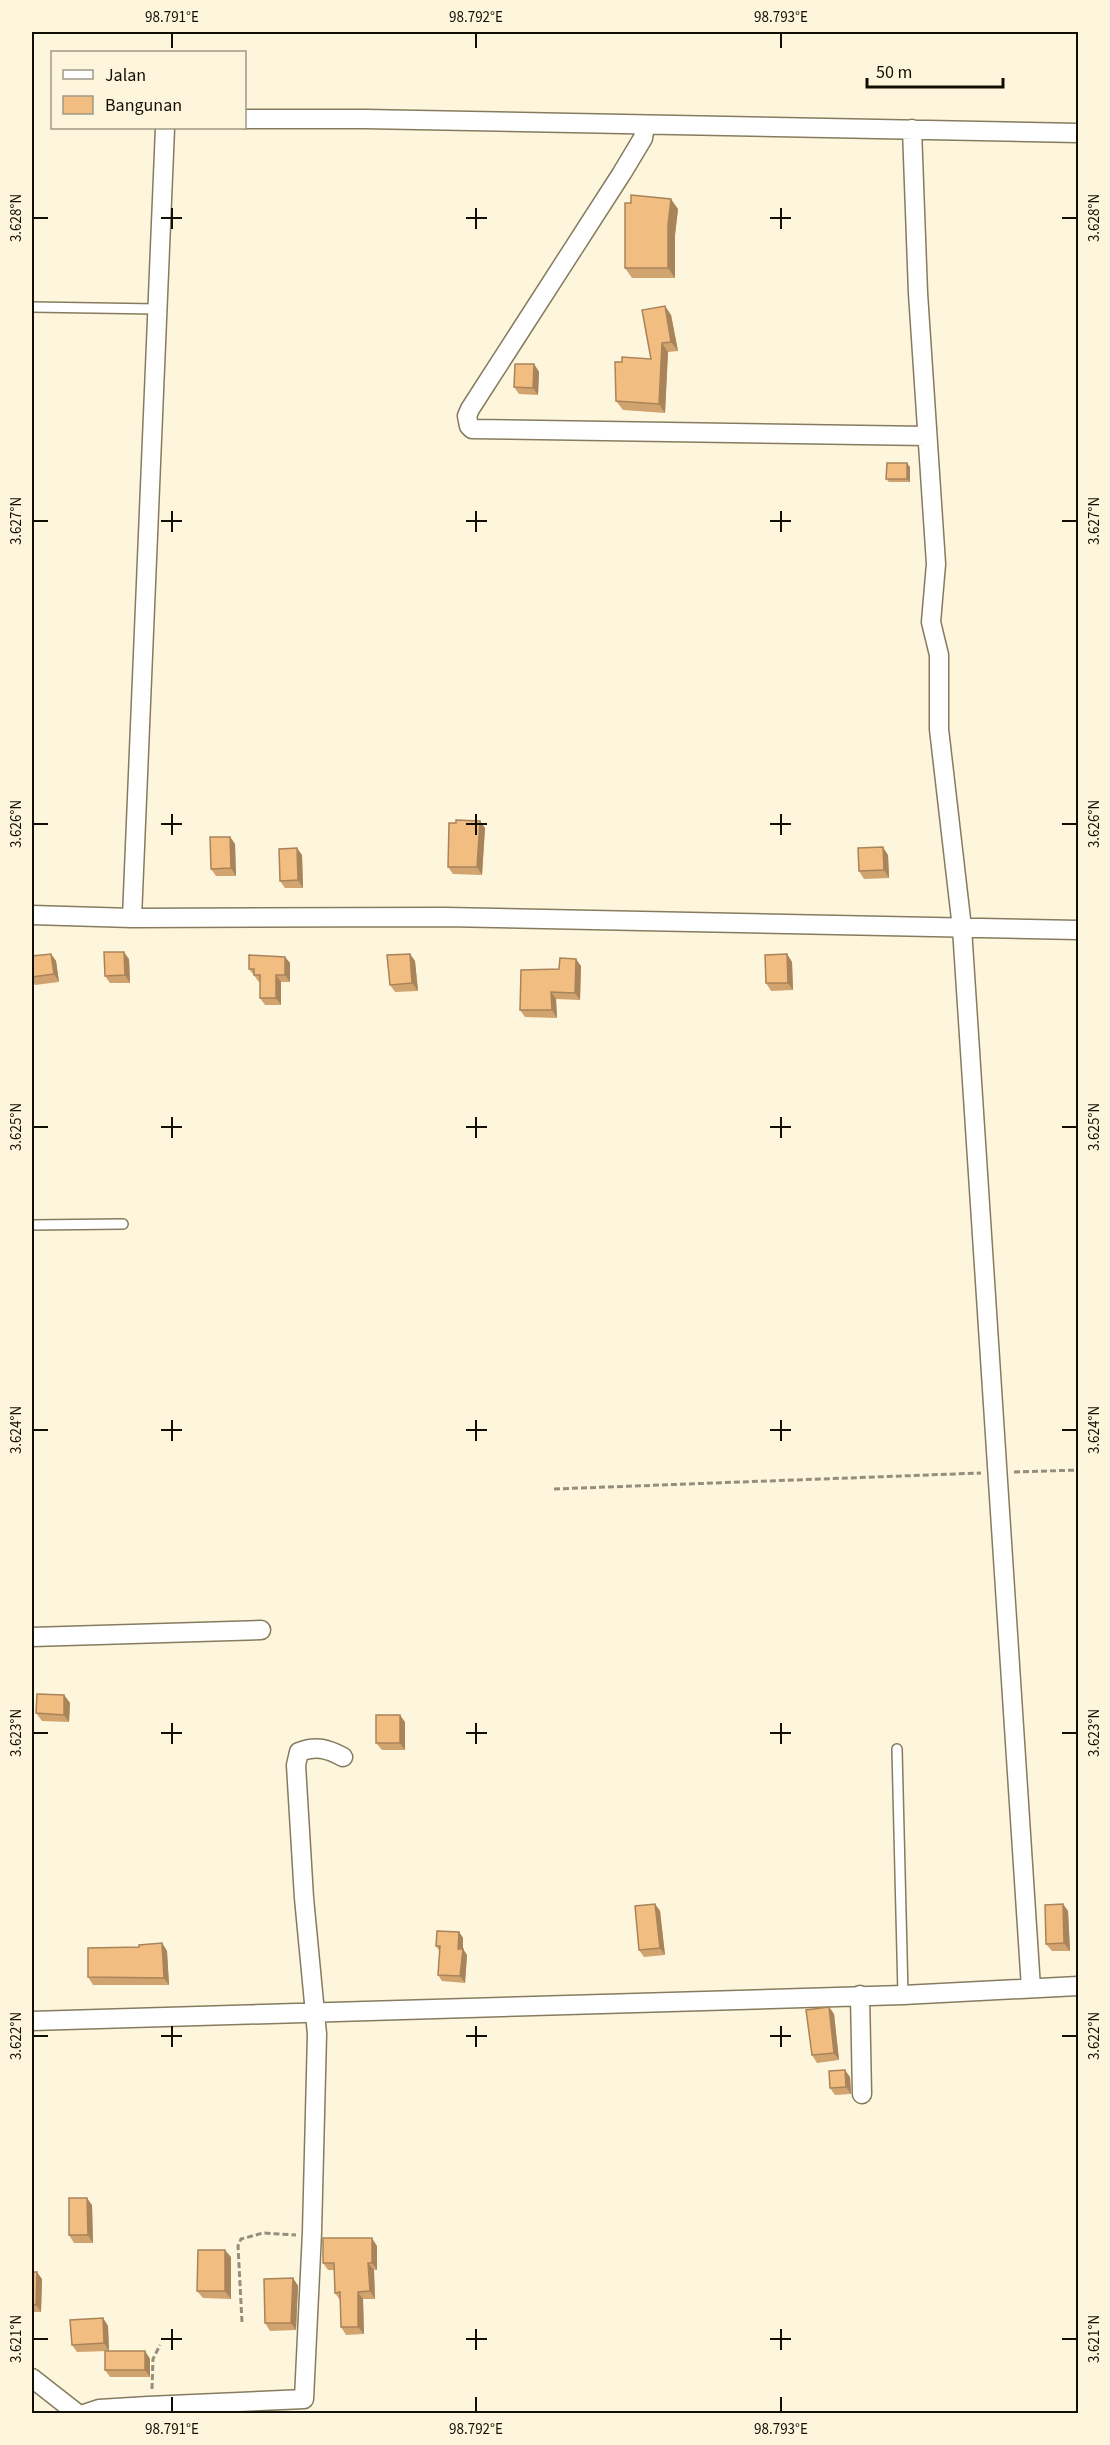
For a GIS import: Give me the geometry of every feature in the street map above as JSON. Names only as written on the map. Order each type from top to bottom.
[{"type":"street","points":[[246,119],[365,119],[1078,133]]},
{"type":"street","points":[[645,126],[643,138],[622,173],[471,409],[467,416],[469,426],[472,429],[927,436]]},
{"type":"street","points":[[132,918],[165,129]]},
{"type":"street","points":[[912,129],[918,293],[936,564],[931,622],[940,665],[939,729],[962,928],[1031,1988]]},
{"type":"street","points":[[32,915],[132,918],[444,917],[1078,930]]},
{"type":"street","points":[[32,1637],[261,1630]]},
{"type":"street","points":[[84,2414],[99,2409],[303,2399],[306,2376],[317,2065],[316,2014],[304,1898],[297,1756],[303,1751],[316,1748],[330,1750],[343,1757]]},
{"type":"street","points":[[32,2021],[903,1995],[1078,1986]]},
{"type":"street","points":[[860,1995],[862,2094]]},
{"type":"street","points":[[32,2378],[78,2414]]},
{"type":"lane","points":[[32,307],[157,309]]},
{"type":"lane","points":[[32,1225],[123,1224]]},
{"type":"lane","points":[[897,1749],[903,1995]]},
{"type":"path","points":[[555,1489],[1078,1470]]},
{"type":"path","points":[[243,2322],[238,2246],[241,2240],[263,2232],[300,2235],[312,2232]]},
{"type":"path","points":[[147,2406],[152,2393],[153,2359],[160,2345]]},
{"type":"building","points":[[631,195],[671,199],[668,225],[668,268],[625,268],[625,203],[631,203]]},
{"type":"building","points":[[665,306],[671,342],[662,343],[659,404],[616,401],[615,362],[622,362],[622,357],[651,359],[642,310]]},
{"type":"building","points":[[515,364],[534,364],[533,388],[514,387]]},
{"type":"building","points":[[887,463],[907,463],[907,479],[886,479]]},
{"type":"building","points":[[456,820],[480,821],[477,867],[448,867],[449,823],[456,823]]},
{"type":"building","points":[[210,837],[230,837],[231,868],[211,869]]},
{"type":"building","points":[[883,847],[884,870],[859,871],[858,848]]},
{"type":"building","points":[[297,848],[298,880],[280,881],[279,849]]},
{"type":"building","points":[[104,952],[124,952],[125,975],[105,976]]},
{"type":"building","points":[[51,954],[54,974],[32,977],[32,956]]},
{"type":"building","points":[[410,954],[412,983],[390,985],[387,955]]},
{"type":"building","points":[[787,954],[788,983],[766,983],[765,955]]},
{"type":"building","points":[[249,955],[285,957],[285,975],[276,975],[276,998],[260,998],[260,975],[254,975],[254,969],[249,969]]},
{"type":"building","points":[[560,958],[576,959],[575,993],[551,992],[552,1010],[520,1010],[521,970],[559,969]]},
{"type":"building","points":[[37,1694],[64,1695],[64,1715],[36,1713]]},
{"type":"building","points":[[376,1715],[400,1715],[400,1743],[376,1743]]},
{"type":"building","points":[[655,1904],[660,1948],[639,1950],[635,1906]]},
{"type":"building","points":[[1063,1904],[1064,1943],[1046,1944],[1045,1905]]},
{"type":"building","points":[[437,1931],[459,1932],[458,1949],[463,1949],[460,1976],[438,1975],[440,1946],[436,1946]]},
{"type":"building","points":[[162,1943],[164,1978],[88,1977],[88,1948],[139,1947],[139,1945]]},
{"type":"building","points":[[829,2007],[834,2053],[812,2055],[806,2010]]},
{"type":"building","points":[[845,2070],[846,2087],[830,2088],[829,2071]]},
{"type":"building","points":[[69,2198],[87,2198],[88,2235],[69,2235]]},
{"type":"building","points":[[323,2238],[372,2238],[372,2263],[368,2263],[370,2291],[358,2292],[358,2327],[341,2327],[340,2292],[335,2293],[334,2263],[323,2263]]},
{"type":"building","points":[[198,2250],[225,2250],[225,2291],[197,2291]]},
{"type":"building","points":[[32,2272],[37,2272],[36,2305],[32,2304]]},
{"type":"building","points":[[293,2278],[291,2323],[265,2323],[264,2279]]},
{"type":"building","points":[[103,2318],[104,2343],[72,2345],[70,2320]]},
{"type":"building","points":[[105,2351],[145,2351],[145,2370],[105,2370]]}]
